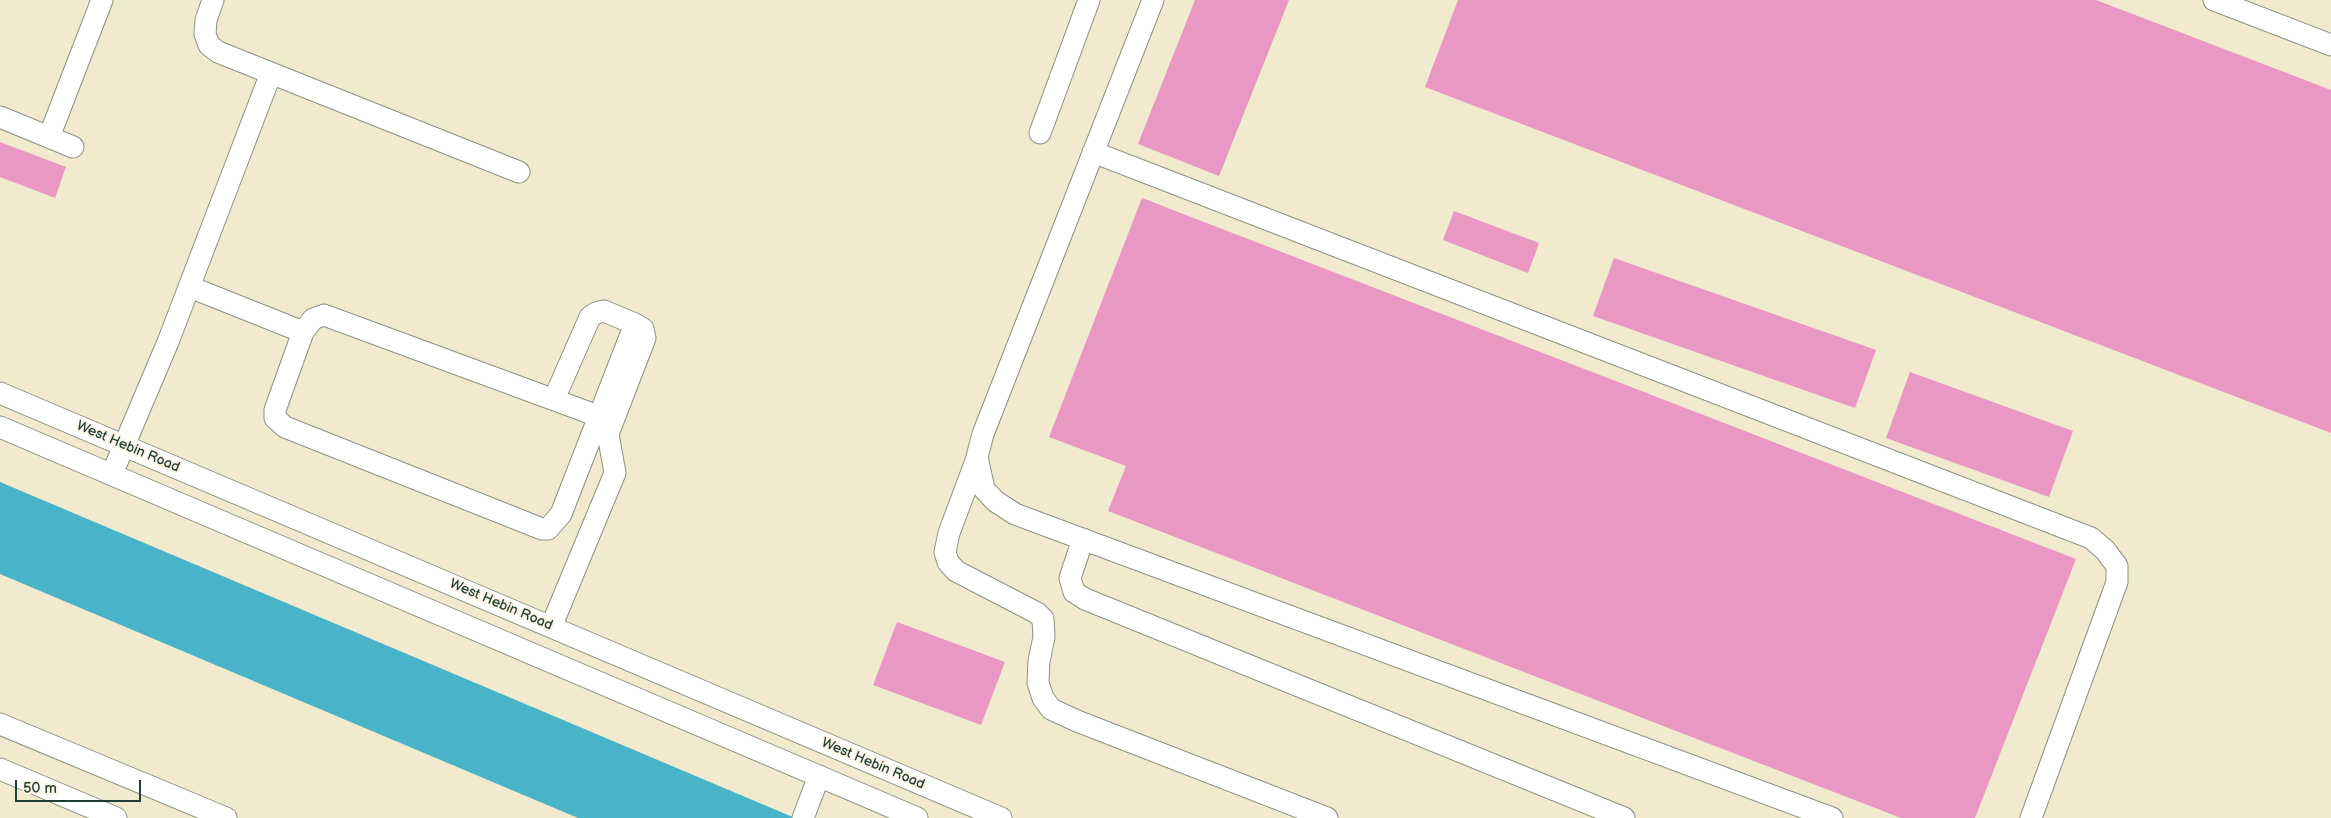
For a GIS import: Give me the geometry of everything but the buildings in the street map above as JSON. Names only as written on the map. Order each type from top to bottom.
[{"type":"street","points":[[49,137],[102,0]]},
{"type":"street","points":[[213,0],[206,20],[205,34],[209,45],[218,52],[519,172]]},
{"type":"street","points":[[1040,133],[1089,0]]},
{"type":"street","points":[[1153,0],[990,414],[977,457],[949,533],[945,552],[948,562],[956,570],[1037,613],[1042,619],[1044,637],[1039,661],[1038,683],[1043,698],[1051,709],[1077,721],[1327,818]]},
{"type":"street","points":[[2214,0],[2331,45]]},
{"type":"street","points":[[112,474],[190,287],[271,73]]},
{"type":"street","points":[[0,117],[73,146]]},
{"type":"street","points":[[1093,152],[2091,538],[2105,550],[2116,566],[2117,582],[2031,818]]},
{"type":"street","points":[[190,287],[303,332]]},
{"type":"street","points":[[551,627],[615,473],[608,434],[646,338],[643,329],[604,312],[596,313],[590,317],[554,399]]},
{"type":"street","points":[[598,416],[334,317],[324,315],[313,319],[303,332],[275,410],[275,418],[280,424],[542,529],[548,529],[561,514],[635,324]]},
{"type":"street","name":"West Hebin Road","points":[[0,393],[1001,818]]},
{"type":"street","points":[[0,427],[917,818]]},
{"type":"street","points":[[977,457],[984,489],[995,501],[1015,514],[1832,818]]},
{"type":"street","points":[[1083,539],[1070,578],[1074,592],[1085,599],[1624,818]]},
{"type":"street","points":[[0,724],[226,818]]},
{"type":"street","points":[[0,769],[116,818]]},
{"type":"street","points":[[804,814],[819,776]]},
{"type":"water","points":[[0,482],[795,818],[578,818],[0,574]]}]
